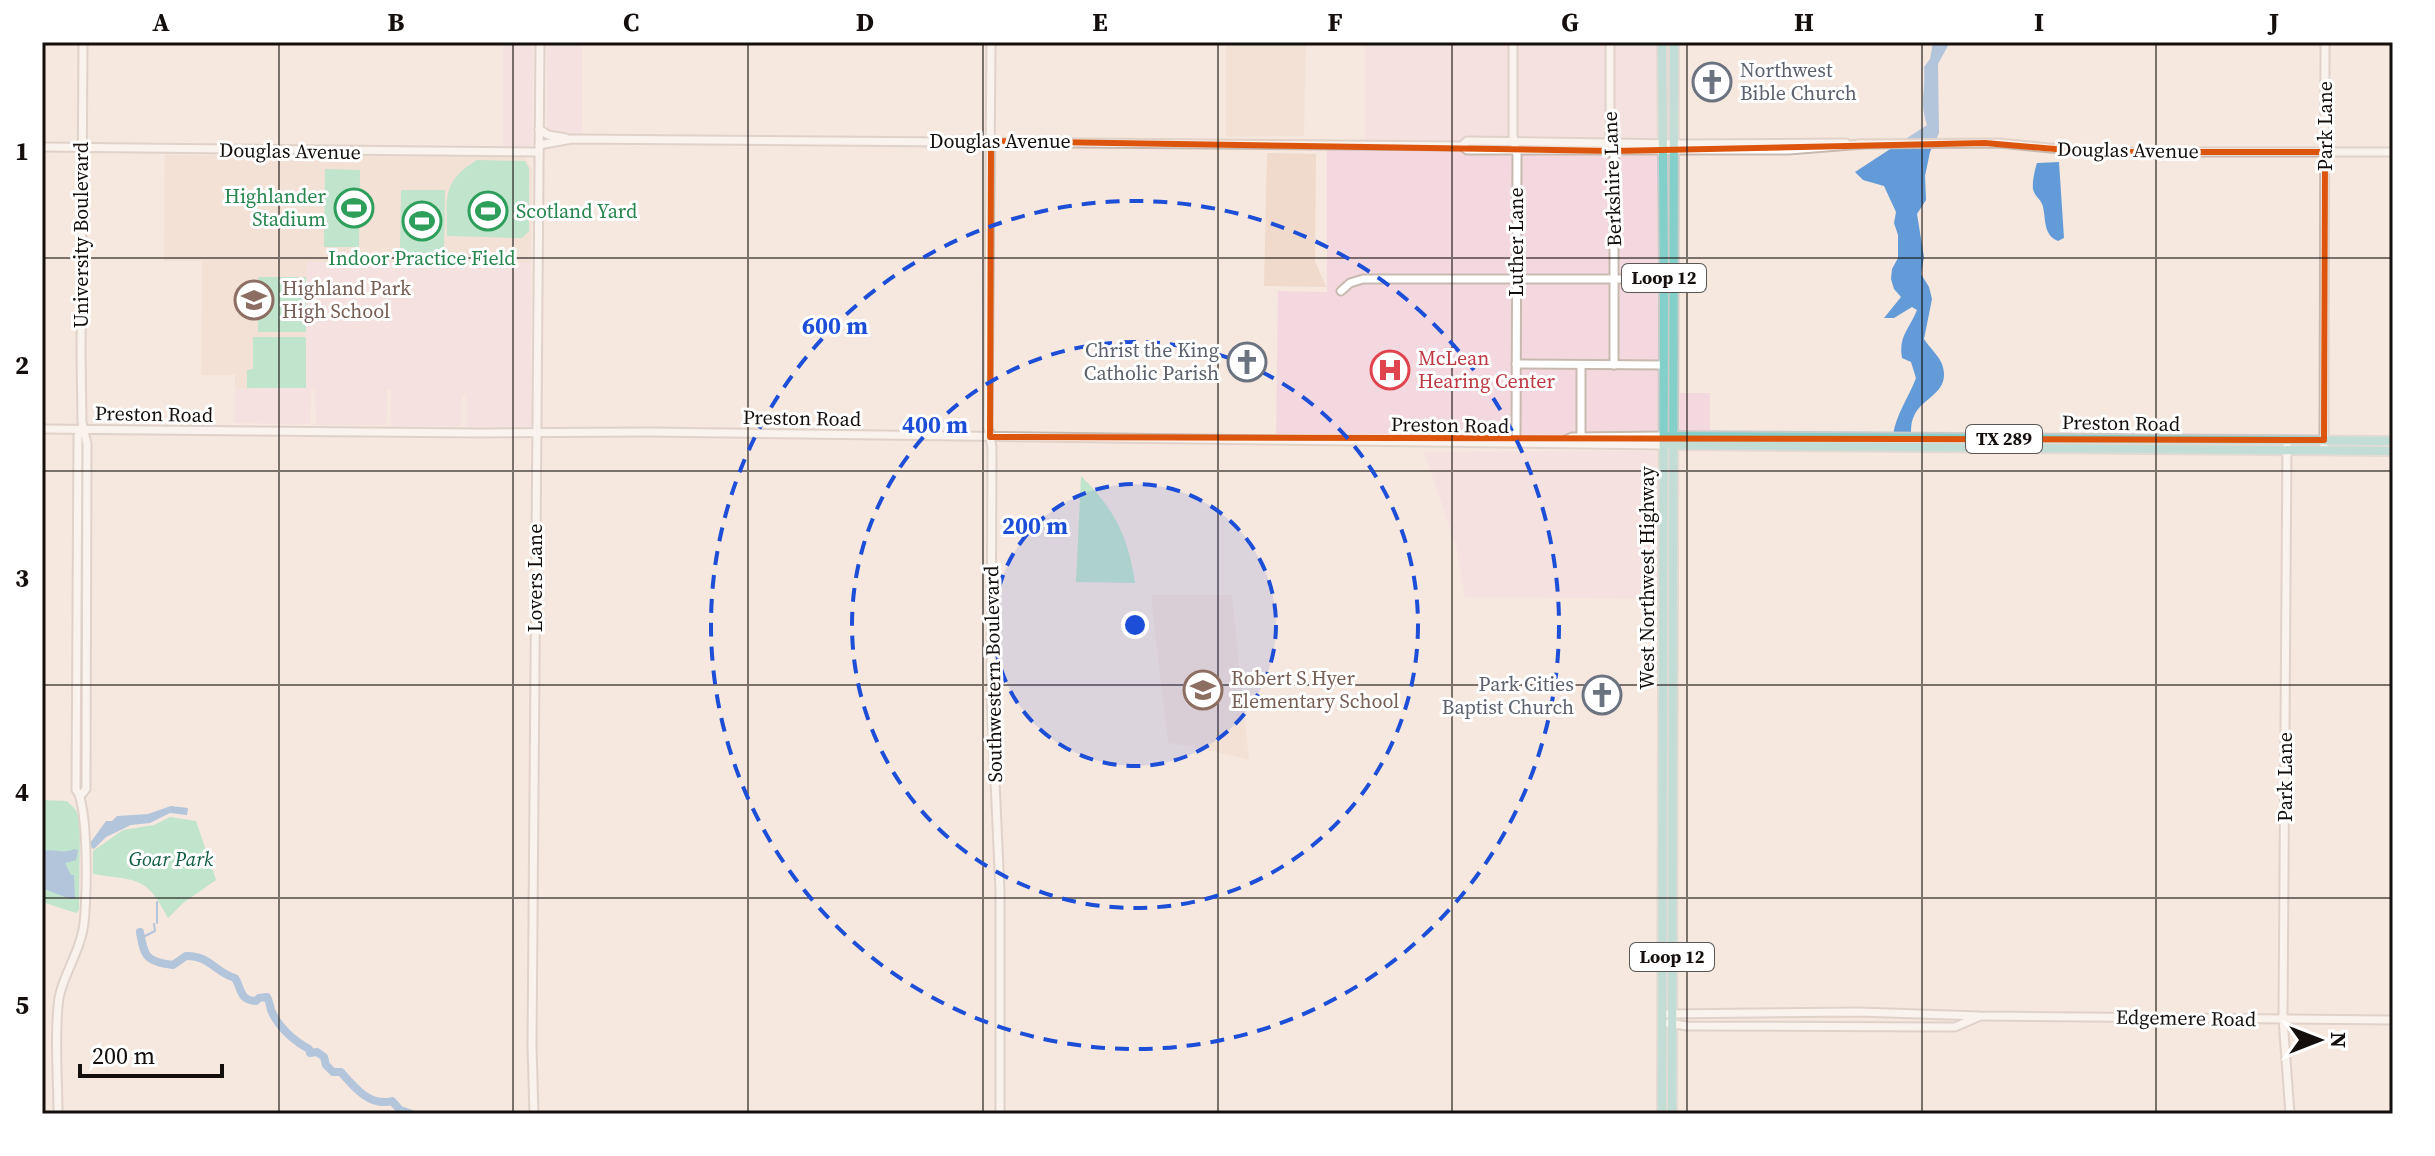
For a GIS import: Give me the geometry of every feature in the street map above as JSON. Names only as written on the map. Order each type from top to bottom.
[{"type":"main road","name":"West Northwest Highway","points":[[1662,42],[1674,331],[1673,800],[1662,1114]]},
{"type":"main road","name":"West Northwest Highway","points":[[1672,1114],[1667,1019],[1663,740],[1663,441],[1664,279],[1668,147],[1673,124],[1674,42]]},
{"type":"main road","points":[[1663,123],[1673,124]]},
{"type":"main road","points":[[1664,279],[1669,286],[1669,322],[1674,331]]},
{"type":"main road","name":"Preston Road","points":[[2287,445],[2324,440],[2393,441]]},
{"type":"main road","name":"Preston Road","points":[[1663,441],[2287,445],[2324,450],[2393,451]]},
{"type":"main road","points":[[1663,740],[1669,745],[1669,790],[1673,800]]},
{"type":"street","name":"University Boulevard","points":[[58,1114],[59,997],[85,921],[85,831],[81,795],[76,790],[78,436],[82,429],[83,42]]},
{"type":"street","name":"Lovers Lane","points":[[534,1114],[540,42]]},
{"type":"street","name":"Southwestern Boulevard","points":[[991,42],[991,707],[1000,891],[1000,1114]]},
{"type":"street","name":"Luther Lane","points":[[1513,42],[1516,442]]},
{"type":"street","name":"Berkshire Lane","points":[[1610,42],[1610,142],[1614,151],[1614,365]]},
{"type":"street","name":"Park Lane","points":[[2324,450],[2325,42]]},
{"type":"street","points":[[539,129],[548,135],[572,139]]},
{"type":"street","name":"Douglas Avenue","points":[[42,147],[517,152],[572,139],[1462,146],[1467,150],[1610,142],[1668,147]]},
{"type":"street","name":"Douglas Avenue","points":[[1577,146],[1614,151],[1668,147],[2008,144],[2091,152],[2393,152]]},
{"type":"street","points":[[517,152],[539,167]]},
{"type":"street","points":[[1341,291],[1350,283],[1363,279],[1664,279]]},
{"type":"street","points":[[1516,364],[1664,365]]},
{"type":"street","points":[[1575,439],[1581,365]]},
{"type":"street","name":"Preston Road","points":[[42,429],[1663,441]]},
{"type":"street","name":"University Boulevard","points":[[81,795],[86,789],[87,444],[87,436],[82,429]]},
{"type":"street","points":[[78,444],[87,444]]},
{"type":"street","name":"Park Lane","points":[[2287,445],[2283,1019],[2290,1114]]},
{"type":"street","name":"Edgemere Road","points":[[1667,1019],[1858,1012],[2393,1020]]},
{"type":"street","name":"Edgemere Road","points":[[1667,1019],[1955,1027],[1980,1016]]},
{"type":"highlighted area","points":[[991,141],[1614,151],[1985,143],[2091,152],[2325,152],[2324,440],[990,437]]},
{"type":"shaded area","points":[[503,42],[533,42],[532,144],[528,148],[503,149]]},
{"type":"shaded area","points":[[547,42],[582,42],[582,136],[547,133]]},
{"type":"shaded area","points":[[1226,42],[1306,42],[1304,136],[1226,137]]},
{"type":"shaded area","points":[[1365,42],[1657,42],[1659,435],[1276,434],[1278,291],[1327,292],[1327,140],[1365,139]]},
{"type":"shaded area","points":[[1267,153],[1316,154],[1315,261],[1326,287],[1264,286]]},
{"type":"shaded area","name":"Highland Park High School","points":[[165,155],[524,157],[532,169],[531,263],[307,262],[306,388],[235,389],[235,375],[201,375],[202,261],[164,261]]},
{"type":"shaded area","points":[[307,261],[531,263],[531,427],[467,427],[466,394],[462,395],[461,426],[391,426],[391,389],[387,390],[386,425],[316,425],[315,388],[311,389],[310,424],[234,423],[235,389],[306,388]]},
{"type":"shaded area","points":[[1680,393],[1710,393],[1710,430],[1680,430]]},
{"type":"shaded area","points":[[1657,451],[1657,599],[1465,597],[1456,545],[1424,452]]},
{"type":"shaded area","name":"Robert S Hyer Elementary School","points":[[1153,595],[1232,595],[1249,760],[1168,743]]},
{"type":"green space","name":"Scotland Yard","points":[[477,160],[525,161],[529,168],[529,231],[522,238],[447,236],[448,192],[457,176]]},
{"type":"green space","points":[[325,169],[360,170],[359,247],[324,247]]},
{"type":"green space","name":"Indoor Practice Field","points":[[401,190],[445,190],[444,253],[400,253]]},
{"type":"green space","points":[[258,277],[306,277],[306,332],[258,332]]},
{"type":"green space","points":[[253,337],[306,337],[306,388],[247,388],[247,370],[253,369]]},
{"type":"green space","points":[[1081,476],[1103,500],[1118,525],[1135,583],[1076,582]]},
{"type":"green space","points":[[42,800],[67,801],[76,810],[80,821],[79,910],[76,913],[42,902]]},
{"type":"green space","name":"Goar Park","points":[[170,817],[196,821],[216,880],[183,903],[168,918],[153,894],[139,882],[93,874],[93,851],[123,830],[154,825]]},
{"type":"water","points":[[1933,42],[1950,42],[1938,64],[1939,133],[1930,152],[1925,176],[1926,200],[1917,214],[1924,257],[1921,274],[1932,299],[1924,339],[1941,361],[1944,374],[1940,388],[1914,416],[1911,435],[1893,435],[1916,378],[1911,362],[1902,358],[1901,350],[1903,338],[1917,310],[1912,307],[1894,318],[1884,318],[1901,297],[1891,279],[1898,258],[1898,235],[1894,223],[1896,212],[1884,186],[1863,180],[1855,172],[1927,125],[1923,102],[1924,67],[1930,59]]},
{"type":"water","points":[[2059,162],[2064,238],[2058,241],[2047,231],[2042,205],[2033,186],[2037,163]]},
{"type":"water","points":[[171,806],[188,808],[187,815],[170,813],[150,823],[131,825],[106,837],[94,849],[91,847],[90,843],[106,821],[112,821],[117,816],[148,814]]},
{"type":"water","points":[[78,850],[76,860],[65,863],[74,875],[75,899],[42,888],[42,852]]},
{"type":"waterway","points":[[157,902],[157,923]]},
{"type":"waterway","points":[[141,938],[155,931],[154,924]]},
{"type":"waterway","points":[[140,932],[145,952],[152,960],[173,965],[186,956],[201,958],[235,978],[247,999],[256,1001],[267,997],[282,1028],[310,1053],[317,1052],[324,1057],[326,1065],[333,1072],[341,1072],[370,1098],[392,1101],[400,1110],[412,1114]]},
{"type":"place","name":"Northwest Bible Church","points":[[1712,82]]},
{"type":"place","name":"Highlander Stadium","points":[[354,208]]},
{"type":"place","name":"Scotland Yard","points":[[488,211]]},
{"type":"place","name":"Indoor Practice Field","points":[[422,221]]},
{"type":"place","name":"Highland Park High School","points":[[254,300]]},
{"type":"place","name":"Christ the King Catholic Parish","points":[[1247,362]]},
{"type":"place","name":"McLean Hearing Center","points":[[1390,370]]},
{"type":"place","name":"Robert S Hyer Elementary School","points":[[1203,690]]},
{"type":"place","name":"Park Cities Baptist Church","points":[[1602,695]]}]
